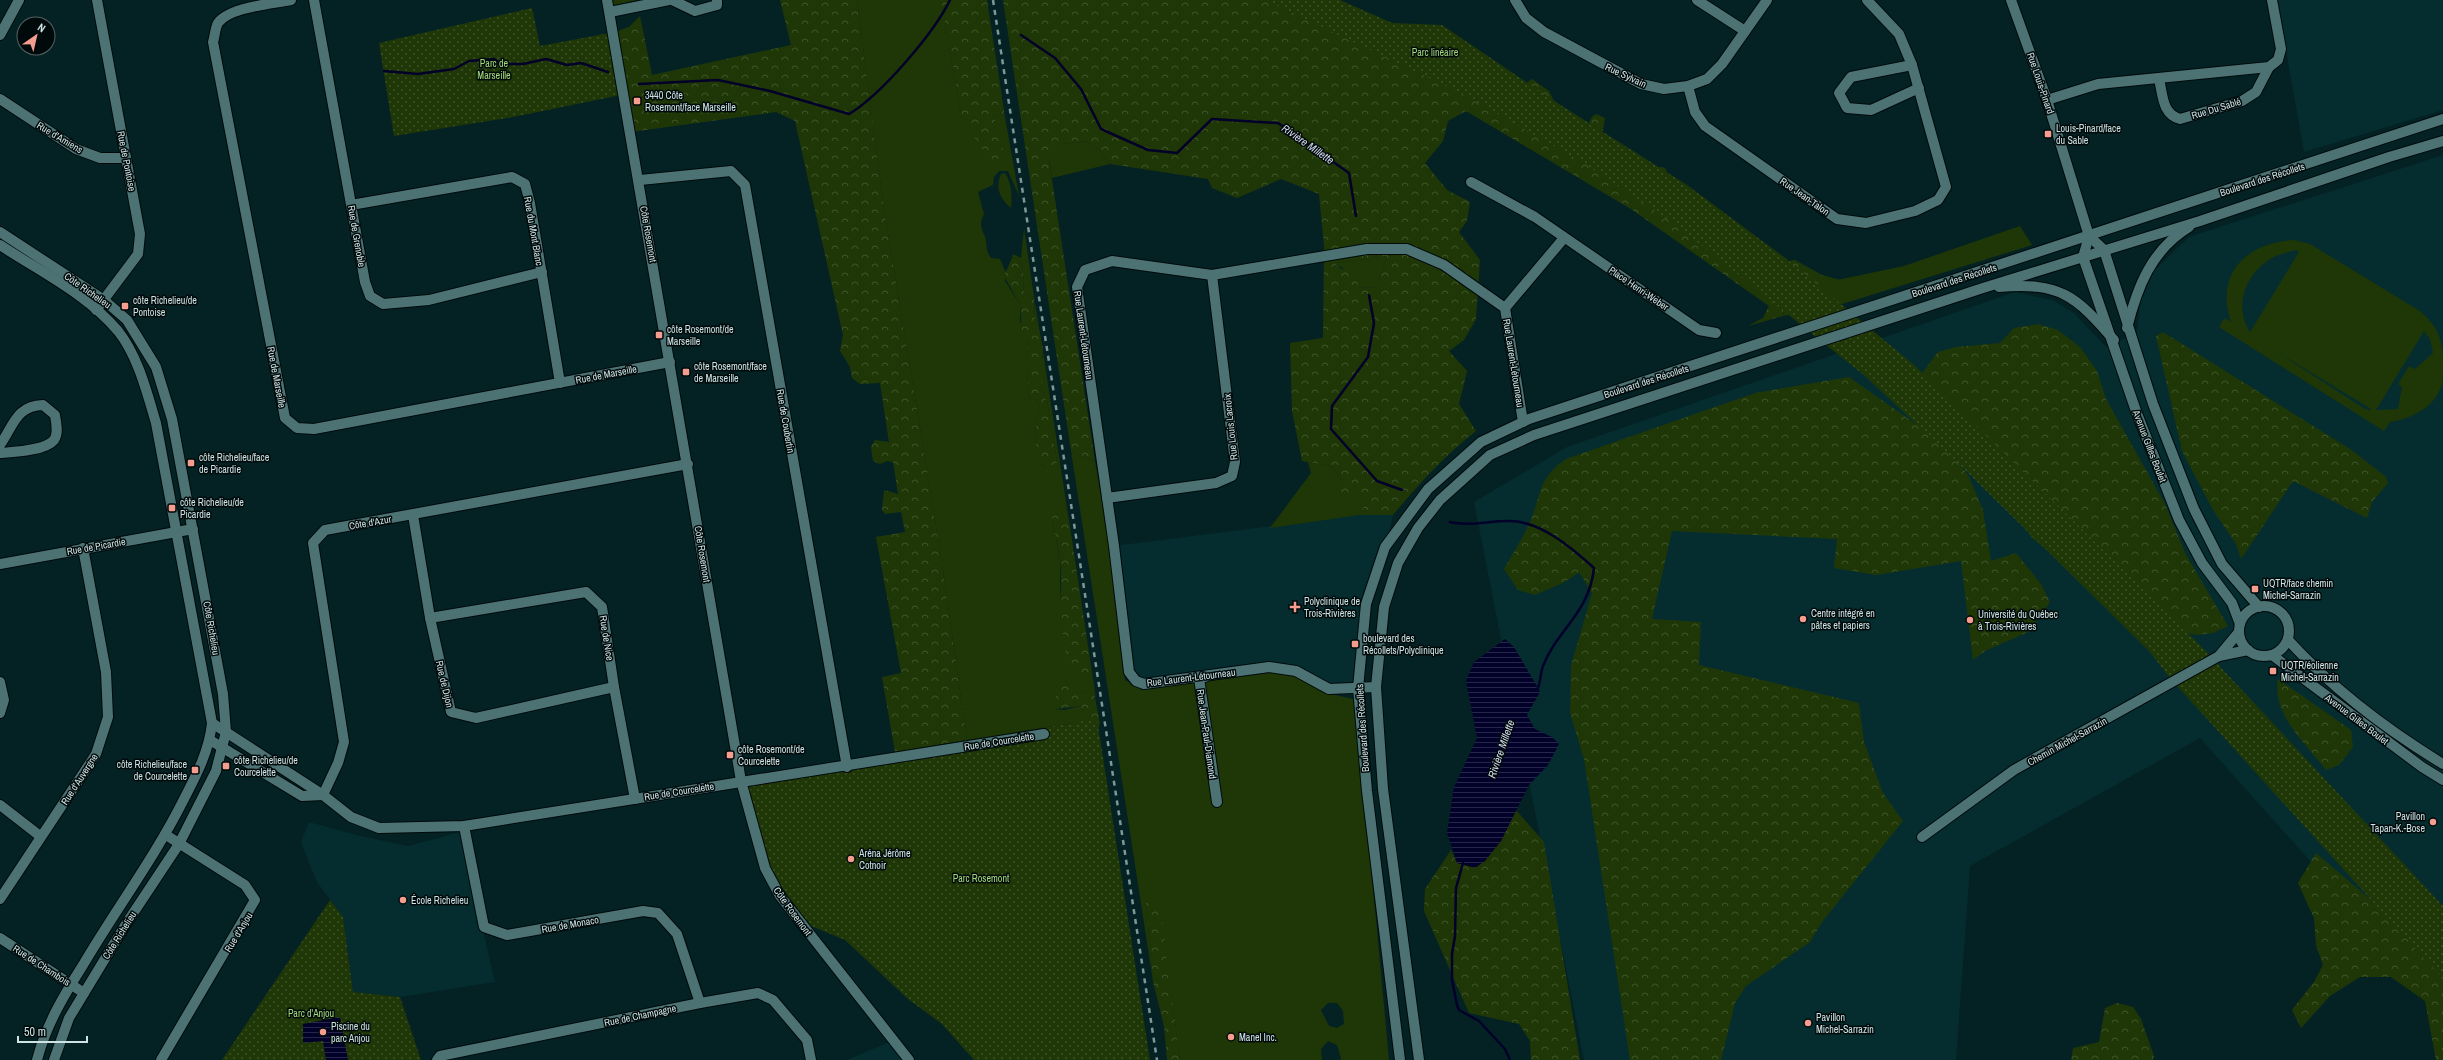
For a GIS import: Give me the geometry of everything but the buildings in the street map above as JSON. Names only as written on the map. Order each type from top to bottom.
[{"type":"street","points":[[0,35],[19,0]]},
{"type":"street","name":"Rue de Pontoise","points":[[96,310],[138,254],[140,234],[97,0]]},
{"type":"street","name":"Rue de Marseille","points":[[291,0],[238,10],[217,24],[214,42],[285,418],[297,428],[314,429],[670,362]]},
{"type":"street","name":"Rue de Grenoble","points":[[314,0],[365,282],[370,296],[383,304],[429,300],[542,272]]},
{"type":"street","name":"Côte Rosemont","points":[[608,0],[640,180],[741,782],[765,868],[780,896],[910,1060]]},
{"type":"street","points":[[610,12],[669,0]]},
{"type":"street","points":[[672,0],[695,11],[717,5],[717,0]]},
{"type":"street","name":"Rue Sylvain","points":[[1515,0],[1526,18],[1544,32],[1641,84],[1664,89],[1688,86],[1707,79],[1722,64],[1767,0]]},
{"type":"street","points":[[1697,0],[1745,31]]},
{"type":"street","name":"Rue Jean-Talon","points":[[1688,86],[1695,112],[1705,126],[1837,219],[1866,223],[1915,211],[1938,200],[1946,187],[1912,65],[1899,34],[1867,0]]},
{"type":"street","name":"Rue Louis-Pinard","points":[[2011,0],[2048,100],[2089,236]]},
{"type":"street","points":[[2048,100],[2098,84],[2269,67],[2278,60],[2281,49],[2272,0]]},
{"type":"street","points":[[1912,65],[1851,77],[1839,93],[1847,108],[1871,110],[1919,88]]},
{"type":"street","name":"Rue Du Sablé","points":[[2159,79],[2166,110],[2172,116],[2180,119],[2247,98],[2256,92],[2269,67]]},
{"type":"street","name":"Rue d'Amiens","points":[[0,99],[76,149],[100,158],[126,158]]},
{"type":"street","name":"Boulevard des Récollets","points":[[1400,1060],[1367,791],[1358,688],[1366,604],[1385,547],[1428,489],[1481,442],[1523,422],[2443,119]]},
{"type":"street","name":"Boulevard des Récollets","points":[[1419,1060],[1383,789],[1376,687],[1384,607],[1398,564],[1418,528],[1440,500],[1490,456],[1534,435],[1983,288],[2200,221],[2389,157],[2443,141]]},
{"type":"street","name":"Rue de Coubertin","points":[[640,180],[731,171],[745,185],[847,767]]},
{"type":"street","name":"Rue du Mont Blanc","points":[[351,205],[512,177],[525,184],[542,272],[560,382]]},
{"type":"street","name":"Place Henri-Weber","points":[[1470,182],[1535,217],[1699,330],[1716,333]]},
{"type":"street","points":[[2127,328],[2136,293],[2147,269],[2157,254],[2184,230],[2200,221]]},
{"type":"street","name":"Côte Richelieu","points":[[0,232],[104,300],[127,320],[156,367],[172,419],[224,694],[226,732],[216,771],[179,844],[126,924],[69,1018],[54,1060]]},
{"type":"street","points":[[2083,257],[2089,236],[2104,250]]},
{"type":"street","points":[[1,248],[9,238]]},
{"type":"street","points":[[1505,308],[1564,238]]},
{"type":"street","name":"Côte Richelieu","points":[[1,248],[96,310],[118,332],[142,374],[156,423],[212,723],[210,740],[200,766],[166,835],[112,915],[54,1011],[37,1060]]},
{"type":"street","name":"Rue Laurent-Létourneau","points":[[1199,678],[1144,684],[1136,681],[1129,672],[1107,498],[1077,287],[1085,270],[1112,261],[1212,275],[1367,249],[1407,249],[1444,265],[1505,308],[1523,422]]},
{"type":"street","name":"Avenue Gilles Boulet","points":[[2104,250],[2127,328],[2153,404],[2194,509],[2222,564],[2259,607]]},
{"type":"street","name":"Avenue Gilles Boulet","points":[[2083,257],[2114,340],[2136,411],[2179,520],[2202,563],[2232,603],[2240,628],[2241,640],[2248,650],[2257,655],[2272,655],[2422,767],[2443,780]]},
{"type":"street","name":"Rue Louis Lacroix","points":[[1107,498],[1216,483],[1232,476],[1235,462],[1212,275]]},
{"type":"street","points":[[1983,288],[2038,286],[2060,292],[2088,310],[2114,340]]},
{"type":"street","points":[[2136,411],[2153,404]]},
{"type":"street","points":[[0,445],[18,415],[29,406],[43,405],[56,416],[57,430],[54,440],[20,451],[0,453]]},
{"type":"street","name":"Côte d'Azur","points":[[322,795],[338,763],[344,742],[313,543],[325,530],[688,464]]},
{"type":"street","points":[[2179,520],[2194,509]]},
{"type":"street","name":"Rue de Dijon","points":[[413,515],[430,618],[451,712],[476,718],[614,687]]},
{"type":"street","name":"Rue de Picardie","points":[[0,564],[193,529]]},
{"type":"street","name":"Rue d'Auvergne","points":[[0,899],[40,836],[96,754],[108,717],[106,672],[83,548]]},
{"type":"street","name":"Rue de Nice","points":[[430,618],[586,592],[602,607],[614,687],[635,799]]},
{"type":"street","points":[[2240,628],[2247,613],[2259,607],[2273,608],[2285,617],[2290,633],[2288,640],[2279,652],[2272,655]]},
{"type":"street","name":"Chemin Michel-Sarrazin","points":[[2219,656],[2240,628]]},
{"type":"street","name":"Avenue Gilles Boulet","points":[[2288,640],[2312,666],[2358,705],[2443,764]]},
{"type":"street","name":"Chemin Michel-Sarrazin","points":[[1922,837],[2014,770],[2219,656],[2248,650]]},
{"type":"street","name":"Rue Laurent-Létourneau","points":[[1211,676],[1269,667],[1296,671],[1329,689],[1358,688]]},
{"type":"street","name":"Rue Jean-Paul-Diamond","points":[[1211,676],[1199,678],[1217,802]]},
{"type":"street","points":[[0,682],[4,700],[0,713]]},
{"type":"street","points":[[1358,688],[1376,687]]},
{"type":"street","name":"Rue de Courcelette","points":[[212,723],[322,795],[351,817],[379,828],[464,826],[741,782],[847,767],[1044,734]]},
{"type":"street","points":[[210,740],[302,796],[322,795]]},
{"type":"street","points":[[2422,767],[2430,756]]},
{"type":"street","points":[[0,805],[40,836]]},
{"type":"street","name":"Rue de Monaco","points":[[464,826],[484,927],[507,935],[643,911],[658,913],[677,934],[700,1003]]},
{"type":"street","name":"Rue d'Anjou","points":[[161,1060],[255,900],[244,885],[166,835]]},
{"type":"street","name":"Rue de Chambois","points":[[0,938],[84,993]]},
{"type":"street","name":"Rue de Champagne","points":[[437,1060],[440,1056],[700,1003],[758,993],[773,1000],[807,1040],[811,1060]]},
{"type":"shaded area","points":[[2277,0],[2443,0],[2443,110],[2304,152]]},
{"type":"shaded area","name":"Université du Québec à Trois-Rivières","points":[[2443,155],[2443,1009],[2200,738],[1970,866],[1956,1060],[1584,1060],[1474,502],[1567,447],[2015,292],[2052,300],[2074,313],[2106,347],[2137,333],[2140,303],[2154,271],[2189,237]]},
{"type":"shaded area","points":[[1359,515],[1393,515],[1386,546],[1366,604],[1358,688],[1329,689],[1296,671],[1144,684],[1129,672],[1114,546]]},
{"type":"shaded area","name":"École Richelieu","points":[[309,822],[360,836],[408,846],[460,832],[495,982],[400,997],[353,992],[343,917],[317,882],[301,842]]},
{"type":"shaded area","points":[[892,1041],[906,1060],[847,1060]]},
{"type":"green space","points":[[610,0],[636,0],[611,6]]},
{"type":"green space","points":[[780,0],[857,0],[883,203],[940,550],[967,740],[895,752],[882,677],[901,673],[876,537],[905,532],[901,512],[885,514],[882,510],[884,490],[898,494],[893,462],[887,461],[880,464],[873,461],[871,447],[875,440],[889,442],[880,383],[860,384],[852,378],[850,367],[840,351],[843,335],[795,121],[776,112],[631,132],[615,32],[629,27],[640,16],[652,75],[791,45]]},
{"type":"green space","points":[[857,0],[941,0],[962,119],[997,130],[994,116],[1001,113],[1005,117],[1019,196],[1008,171],[999,171],[994,177],[993,185],[978,192],[984,214],[981,220],[981,226],[989,255],[991,258],[1000,259],[1006,273],[1005,281],[1020,304],[1020,322],[1029,341],[1026,355],[1043,358],[1036,324],[1035,303],[1070,527],[1058,514],[1052,518],[1060,560],[1060,587],[1065,641],[1091,681],[1092,672],[1096,698],[1094,693],[1080,692],[1055,709],[1064,710],[1080,706],[1083,711],[1080,722],[967,740],[940,550],[883,203]],"holes":[[[1027,375],[1043,375],[1044,380],[1041,385],[1048,407],[1057,461],[1048,473],[1043,466],[1037,450],[1035,433],[1037,416],[1040,408],[1036,399],[1030,400]]]},
{"type":"green space","points":[[941,0],[987,0],[1005,117],[1001,113],[994,116],[1003,150],[1001,162],[994,164],[989,159],[962,119]]},
{"type":"green space","points":[[1003,0],[1329,0],[1511,95],[1532,79],[1549,91],[1554,101],[1658,171],[1660,167],[1665,168],[1668,174],[1789,261],[1795,260],[1822,275],[1840,280],[1799,288],[1786,299],[1783,316],[1748,326],[1763,318],[1769,306],[1631,209],[1466,111],[1448,121],[1443,141],[1425,163],[1447,190],[1470,202],[1467,221],[1459,232],[1480,260],[1476,319],[1464,340],[1449,351],[1467,371],[1459,404],[1476,431],[1453,450],[1432,471],[1393,515],[1359,515],[1364,506],[1364,495],[1346,498],[1340,492],[1344,483],[1331,466],[1302,461],[1292,411],[1290,343],[1323,338],[1324,246],[1319,194],[1281,179],[1237,198],[1212,188],[1208,179],[1110,164],[1100,151],[1086,141],[1061,144],[1049,160],[1095,461],[1071,451]],"holes":[[[1387,256],[1377,287],[1359,288],[1355,275],[1340,268],[1335,263]]]},
{"type":"green space","name":"Parc linéaire","points":[[1265,0],[1340,0],[1392,23],[1442,25],[1554,101],[1687,185],[1789,261],[1914,365],[2198,643],[2443,906],[2443,979],[2169,677],[2150,652],[1957,462],[1865,376],[1676,225],[1582,162],[1461,93]]},
{"type":"green space","name":"Parc de Marseille","points":[[532,8],[540,46],[615,32],[626,94],[513,117],[394,136],[379,43]]},
{"type":"green space","points":[[1596,114],[1605,118],[1603,130],[1600,134],[1589,123],[1592,117]]},
{"type":"green space","points":[[1086,141],[1100,151],[1110,164],[1052,178],[1049,159],[1060,144]]},
{"type":"green space","points":[[1005,173],[1010,186],[1011,208],[1001,197],[998,184],[1001,174]]},
{"type":"green space","points":[[2020,226],[2032,245],[1826,309],[1783,316],[1786,299],[1799,288],[1904,266]]},
{"type":"green space","points":[[1024,228],[1034,297],[1024,294],[1024,276],[1021,263],[1018,259],[1012,258],[1013,254],[1021,258]]},
{"type":"green space","points":[[2294,240],[2310,244],[2420,311],[2431,322],[2438,334],[2442,347],[2443,376],[2439,392],[2428,405],[2414,415],[2390,422],[2384,431],[2219,327],[2224,318],[2231,322],[2227,304],[2227,289],[2231,275],[2239,263],[2249,254],[2262,247],[2277,242]],"holes":[[[2296,250],[2299,252],[2250,332],[2245,322],[2243,312],[2243,301],[2249,281],[2255,272],[2272,258]],[[2424,331],[2430,339],[2433,353],[2415,369],[2409,366],[2398,384],[2402,387],[2398,409],[2376,410]],[[2274,350],[2371,410],[2365,409]]]},
{"type":"green space","points":[[1387,256],[1377,287],[1359,288],[1345,270],[1335,263]]},
{"type":"green space","points":[[1012,258],[1018,259],[1021,263],[1024,276],[1024,294],[1034,297],[1035,316],[1043,352],[1040,363],[1034,363],[1026,355],[1029,341],[1022,333],[1020,304],[1004,276]]},
{"type":"green space","points":[[2038,324],[2058,330],[2080,347],[2097,371],[2106,399],[2165,504],[2185,553],[2228,626],[2213,633],[2196,635],[2170,630],[2066,565],[2032,538],[1920,376],[1938,352],[1956,347],[2000,343],[2014,328]]},
{"type":"green space","points":[[2163,332],[2353,451],[2386,477],[2388,483],[2372,502],[2367,518],[2293,481],[2241,559],[2236,544],[2213,510],[2182,451],[2156,336]]},
{"type":"green space","points":[[1029,368],[1035,369],[1043,375],[1044,380],[1041,385],[1048,407],[1057,461],[1055,467],[1048,473],[1043,466],[1037,450],[1035,433],[1037,416],[1040,408],[1036,399],[1030,400],[1027,375]]},
{"type":"green space","points":[[1849,377],[1940,441],[1968,475],[1983,510],[1991,561],[2016,553],[2041,584],[2050,602],[2028,632],[1985,651],[1973,660],[1961,561],[1876,575],[1834,568],[1837,539],[1672,531],[1652,619],[1701,622],[1699,665],[1859,703],[1864,742],[1883,793],[1903,821],[1822,922],[1810,942],[1746,986],[1735,1003],[1721,1060],[1630,1060],[1584,759],[1570,713],[1571,666],[1592,593],[1579,572],[1565,582],[1535,595],[1518,590],[1504,569],[1530,522],[1545,480],[1557,466],[1566,459],[1755,393]]},
{"type":"green space","points":[[1071,451],[1095,461],[1109,543],[1125,680],[1142,690],[1269,671],[1293,674],[1322,692],[1353,699],[1356,704],[1389,1060],[1340,1060],[1341,1058],[1337,1045],[1328,1041],[1321,1049],[1322,1060],[1180,1060],[1163,931],[1148,896],[1146,903],[1153,981]],"holes":[[[1328,1003],[1337,1003],[1343,1011],[1344,1024],[1337,1028],[1329,1026],[1321,1010]]]},
{"type":"green space","points":[[1308,462],[1331,466],[1344,483],[1364,495],[1364,506],[1359,515],[1270,528],[1311,473]]},
{"type":"green space","points":[[1058,514],[1067,515],[1070,527],[1092,672],[1091,681],[1083,682],[1074,672],[1068,658],[1064,642],[1061,607],[1060,559],[1052,517]]},
{"type":"green space","points":[[2278,679],[2351,730],[2353,747],[2339,765],[2326,770],[2292,728],[2280,705]]},
{"type":"green space","points":[[1065,682],[1080,692],[1094,693],[1100,723],[1097,732],[1081,723],[1079,720],[1083,711],[1080,706],[1055,709],[1054,700]]},
{"type":"green space","name":"Parc Rosemont","points":[[1097,719],[1150,1060],[974,1060],[942,1024],[908,999],[845,940],[804,923],[767,868],[740,778]]},
{"type":"green space","points":[[1516,810],[1544,842],[1580,1060],[1531,1060],[1530,1041],[1519,1024],[1469,1013],[1424,911],[1425,889],[1451,850],[1457,863],[1501,841]]},
{"type":"green space","points":[[2316,853],[2385,912],[2443,974],[2443,1060],[2436,1060],[2425,1001],[2391,977],[2360,977],[2330,996],[2301,1028],[2292,1010],[2314,982],[2323,965],[2316,945],[2314,918],[2298,883]]},
{"type":"green space","points":[[1147,896],[1154,898],[1161,913],[1180,1060],[1167,1060],[1164,1026],[1153,982],[1146,903]]},
{"type":"green space","name":"Parc d'Anjou","points":[[330,900],[343,917],[353,992],[400,997],[421,1060],[222,1060]]},
{"type":"green space","points":[[2117,1003],[2133,1007],[2141,1019],[2154,1056],[2153,1060],[2071,1060],[2073,1048],[2099,1042],[2105,1008]]},
{"type":"water","points":[[1505,639],[1514,647],[1540,692],[1527,715],[1535,729],[1552,737],[1559,744],[1548,765],[1529,785],[1501,841],[1485,861],[1475,868],[1457,863],[1447,833],[1454,787],[1477,738],[1466,681],[1474,662]]},
{"type":"water","name":"Piscine du parc Anjou","points":[[340,1017],[348,1060],[326,1060],[323,1041],[303,1043],[303,1024]]},
{"type":"waterway","points":[[639,84],[718,80],[770,91],[849,114],[876,93],[906,62],[932,29],[950,0]]},
{"type":"waterway","name":"Rivière Millette","points":[[1021,35],[1055,58],[1081,89],[1101,129],[1148,150],[1177,153],[1212,119],[1278,123],[1349,173],[1356,216]]},
{"type":"waterway","points":[[384,71],[418,74],[454,69],[469,61],[494,59],[501,64],[523,64],[546,59],[567,65],[581,63],[608,72]]},
{"type":"waterway","name":"Rivière Millette","points":[[1369,295],[1374,323],[1368,357],[1332,406],[1331,429],[1377,481],[1402,490]]},
{"type":"waterway","name":"Rivière Millette","points":[[1450,522],[1473,524],[1512,521],[1535,526],[1546,531],[1567,545],[1594,568],[1591,584],[1586,597],[1580,609],[1549,653],[1542,669],[1537,690]]},
{"type":"waterway","name":"Rivière Millette","points":[[1463,863],[1456,888],[1455,936],[1452,954],[1452,980],[1457,1005],[1459,1010],[1479,1021],[1505,1049],[1510,1060]]},
{"type":"railway","points":[[993,0],[1157,1060]]},
{"type":"place","name":"3440 Côte Rosemont/face Marseille","points":[[637,101]]},
{"type":"place","name":"Louis-Pinard/face du Sable","points":[[2048,134]]},
{"type":"place","name":"côte Richelieu/de Pontoise","points":[[125,306]]},
{"type":"place","name":"côte Rosemont/de Marseille","points":[[659,335]]},
{"type":"place","name":"côte Rosemont/face de Marseille","points":[[686,372]]},
{"type":"place","name":"côte Richelieu/face de Picardie","points":[[191,463]]},
{"type":"place","name":"côte Richelieu/de Picardie","points":[[172,508]]},
{"type":"place","name":"UQTR/face chemin Michel-Sarrazin","points":[[2255,589]]},
{"type":"place","name":"Polyclinique de Trois-Rivières","points":[[1295,607]]},
{"type":"place","name":"Centre intégré en pâtes et papiers","points":[[1803,619]]},
{"type":"place","name":"Université du Québec à Trois-Rivières","points":[[1970,620]]},
{"type":"place","name":"boulevard des Récollets/Polyclinique","points":[[1355,644]]},
{"type":"place","name":"UQTR/éolienne Michel-Sarrazin","points":[[2273,671]]},
{"type":"place","name":"côte Rosemont/de Courcelette","points":[[730,755]]},
{"type":"place","name":"côte Richelieu/de Courcelette","points":[[226,766]]},
{"type":"place","name":"côte Richelieu/face de Courcelette","points":[[195,770]]},
{"type":"place","name":"Pavillon Tapan-K.-Bose","points":[[2433,822]]},
{"type":"place","name":"Aréna Jérôme Cotnoir","points":[[851,859]]},
{"type":"place","name":"École Richelieu","points":[[403,900]]},
{"type":"place","name":"Pavillon Michel-Sarrazin","points":[[1808,1023]]},
{"type":"place","name":"Piscine du parc Anjou","points":[[323,1032]]},
{"type":"place","name":"Manel Inc.","points":[[1231,1037]]}]
